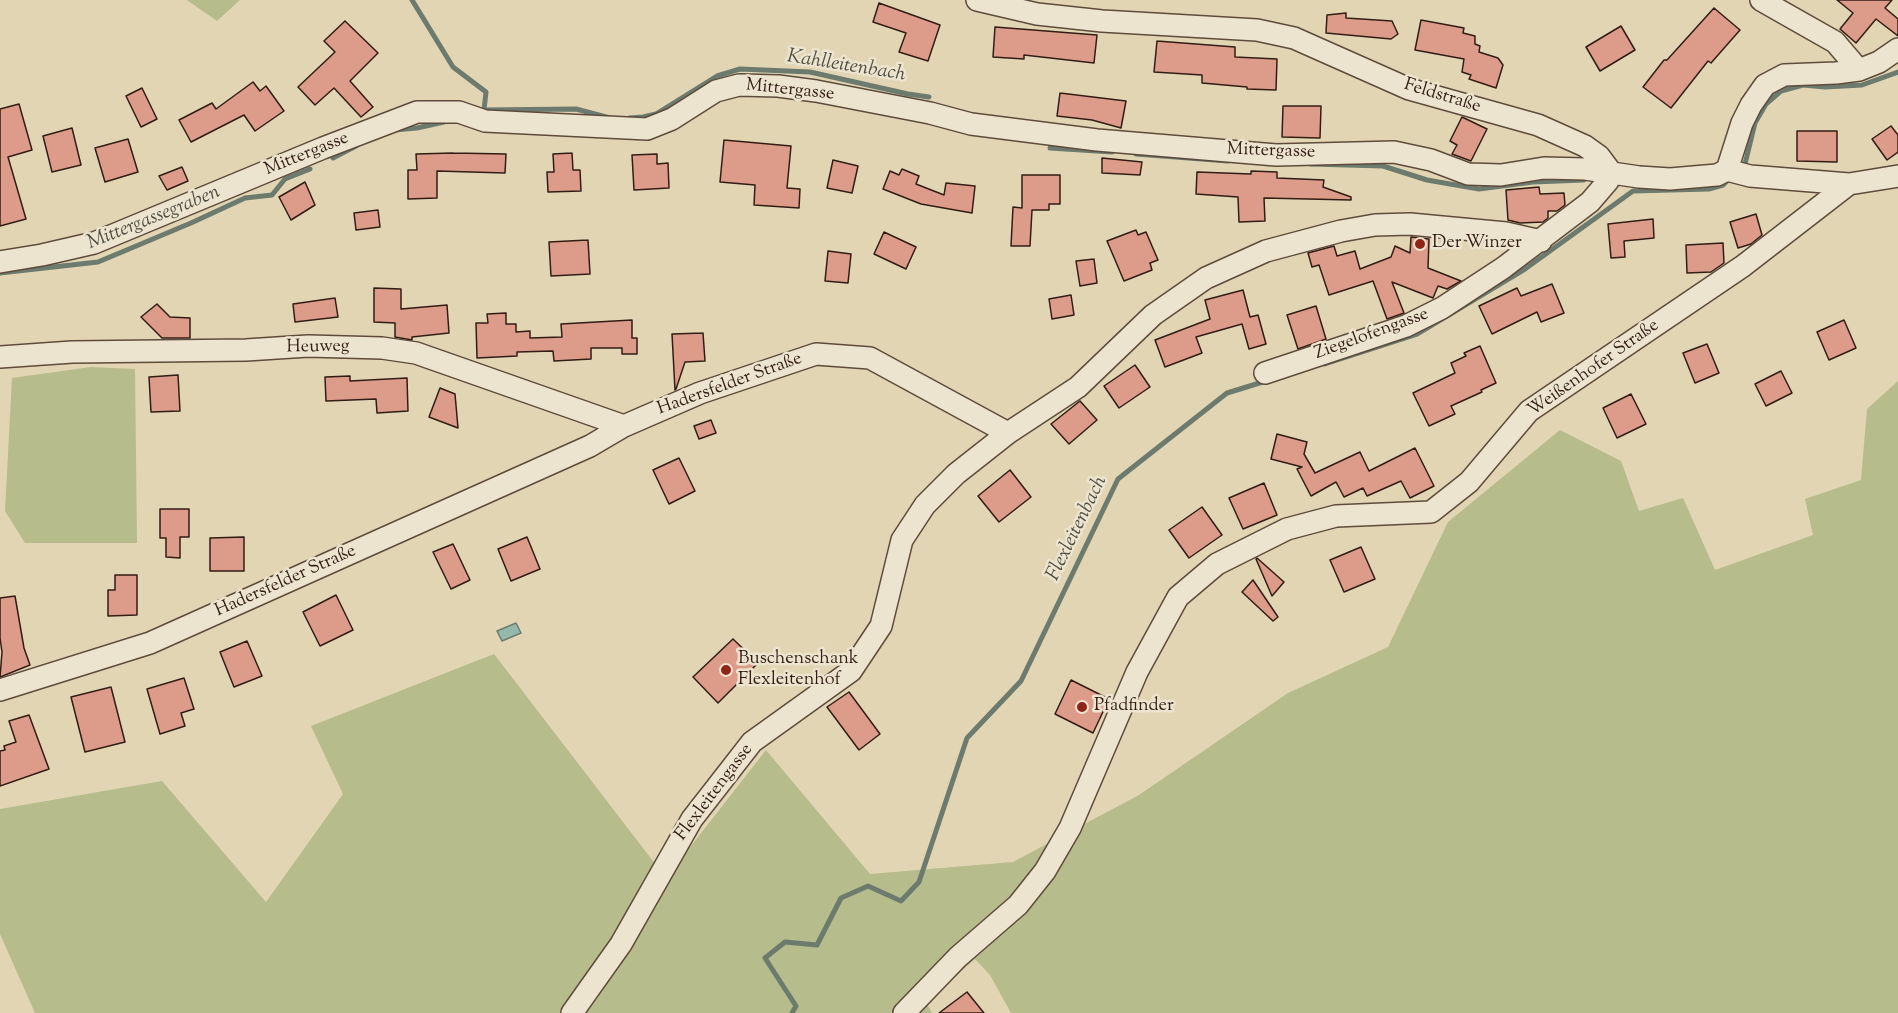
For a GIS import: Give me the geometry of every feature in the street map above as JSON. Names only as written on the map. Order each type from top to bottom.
[{"type":"street","name":"Feldstraße","points":[[977,0],[1037,14],[1102,21],[1257,30],[1294,38],[1409,89],[1538,125],[1585,146],[1599,156],[1611,172]]},
{"type":"street","points":[[1761,0],[1835,42],[1859,70]]},
{"type":"street","points":[[1736,173],[1742,123],[1765,85],[1784,75],[1859,70],[1879,62],[1898,49]]},
{"type":"street","name":"Mittergasse","points":[[0,262],[94,243],[323,147],[417,112],[459,112],[484,121],[647,129],[672,119],[716,91],[739,85],[778,86],[816,91],[930,113],[971,124],[1097,140],[1276,155],[1394,152],[1431,160],[1468,174],[1500,175],[1544,168],[1611,172]]},
{"type":"street","points":[[1611,172],[1640,177],[1693,178],[1736,173],[1848,184],[1898,176]]},
{"type":"street","name":"Ziegelofengasse","points":[[1264,372],[1415,322],[1442,308],[1503,268],[1590,202],[1608,181],[1611,172]]},
{"type":"street","name":"Weißenhofer Straße","points":[[904,1013],[958,957],[1018,905],[1045,871],[1071,828],[1137,672],[1179,597],[1217,564],[1287,529],[1336,516],[1431,512],[1469,482],[1529,411],[1751,260],[1848,184]]},
{"type":"street","points":[[1008,433],[1078,387],[1153,315],[1206,278],[1266,251],[1341,231],[1375,225],[1410,224],[1506,233],[1540,241]]},
{"type":"street","name":"Heuweg","points":[[0,357],[72,352],[246,350],[308,346],[382,348],[416,353],[624,426]]},
{"type":"street","name":"Hadersfelder Straße","points":[[0,690],[150,643],[590,446],[624,426],[700,393],[816,354],[870,358],[1008,433]]},
{"type":"street","name":"Flexleitengasse","points":[[572,1013],[621,944],[692,819],[752,742],[851,671],[881,626],[902,540],[925,505],[956,474],[1008,433]]},
{"type":"green space","points":[[187,0],[240,0],[217,21]]},
{"type":"green space","points":[[91,367],[135,369],[137,543],[25,543],[5,511],[12,378]]},
{"type":"green space","points":[[1898,381],[1898,1013],[1011,1013],[990,975],[975,959],[926,1002],[932,1013],[35,1013],[0,934],[0,809],[162,781],[266,902],[343,794],[311,726],[494,654],[666,878],[766,750],[870,874],[1013,862],[1139,795],[1288,693],[1388,647],[1448,522],[1560,430],[1621,461],[1639,511],[1683,498],[1715,570],[1813,535],[1805,499],[1861,480],[1867,409]]},
{"type":"water","points":[[516,623],[521,633],[502,641],[497,631]]},
{"type":"building","points":[[1837,0],[1892,0],[1885,8],[1898,19],[1898,36],[1876,19],[1856,43],[1840,29],[1853,13]]},
{"type":"building","points":[[879,3],[940,25],[928,61],[899,52],[906,33],[873,22]]},
{"type":"building","points":[[1714,8],[1740,30],[1711,63],[1708,61],[1671,108],[1643,87],[1664,60],[1667,60]]},
{"type":"building","points":[[1346,13],[1346,18],[1392,21],[1398,34],[1391,39],[1326,33],[1327,15]]},
{"type":"building","points":[[1421,20],[1464,28],[1463,33],[1475,36],[1475,44],[1480,46],[1479,52],[1498,58],[1503,65],[1496,88],[1469,79],[1471,75],[1462,72],[1464,59],[1415,50]]},
{"type":"building","points":[[345,21],[378,53],[350,81],[373,107],[361,117],[334,88],[315,105],[298,87],[335,52],[324,41]]},
{"type":"building","points":[[1621,26],[1635,50],[1600,71],[1586,47]]},
{"type":"building","points":[[995,27],[1097,35],[1094,63],[1024,55],[1024,59],[993,57]]},
{"type":"building","points":[[1157,41],[1235,47],[1235,57],[1277,59],[1276,90],[1202,83],[1202,75],[1154,72]]},
{"type":"building","points":[[253,82],[260,91],[266,86],[284,111],[255,131],[244,115],[191,142],[179,120],[212,103],[216,109]]},
{"type":"building","points":[[142,88],[157,119],[141,127],[126,96]]},
{"type":"building","points":[[1060,93],[1126,101],[1121,128],[1092,120],[1057,116]]},
{"type":"building","points":[[19,104],[32,150],[8,157],[26,219],[0,226],[0,109]]},
{"type":"building","points":[[1283,106],[1321,106],[1320,138],[1282,137]]},
{"type":"building","points":[[1462,117],[1487,129],[1471,161],[1452,154],[1457,145],[1450,141]]},
{"type":"building","points":[[1891,126],[1898,135],[1898,152],[1887,160],[1872,139]]},
{"type":"building","points":[[72,128],[81,165],[52,172],[43,136]]},
{"type":"building","points":[[1797,131],[1837,131],[1837,162],[1797,161]]},
{"type":"building","points":[[128,139],[138,172],[105,182],[95,148]]},
{"type":"building","points":[[724,140],[791,146],[787,188],[800,189],[799,208],[754,205],[755,185],[720,182]]},
{"type":"building","points":[[572,153],[573,170],[580,170],[581,191],[548,192],[547,172],[554,172],[553,154]]},
{"type":"building","points":[[416,154],[506,154],[505,173],[437,171],[437,198],[408,199],[408,170],[417,170]]},
{"type":"building","points":[[657,154],[657,164],[668,163],[669,188],[634,190],[632,155]]},
{"type":"building","points":[[1102,158],[1142,162],[1140,175],[1102,173]]},
{"type":"building","points":[[833,160],[858,166],[852,193],[827,188]]},
{"type":"building","points":[[182,167],[188,181],[167,190],[159,176]]},
{"type":"building","points":[[902,169],[919,176],[916,184],[944,195],[946,183],[975,186],[972,213],[921,204],[883,189],[890,171],[899,175]]},
{"type":"building","points":[[1251,171],[1277,172],[1277,178],[1324,180],[1323,187],[1351,197],[1351,200],[1264,198],[1265,221],[1239,222],[1238,197],[1196,194],[1197,172],[1251,174]]},
{"type":"building","points":[[1022,175],[1060,175],[1060,204],[1049,204],[1049,210],[1032,210],[1030,246],[1011,246],[1013,207],[1022,208]]},
{"type":"building","points":[[305,182],[315,205],[291,220],[279,197]]},
{"type":"building","points":[[1539,187],[1540,194],[1564,193],[1565,205],[1557,211],[1548,211],[1548,218],[1543,222],[1520,223],[1508,220],[1506,190]]},
{"type":"building","points":[[378,210],[380,227],[356,230],[354,213]]},
{"type":"building","points":[[1756,214],[1762,235],[1751,244],[1738,248],[1730,222]]},
{"type":"building","points":[[1653,219],[1654,238],[1624,241],[1625,257],[1611,258],[1608,224]]},
{"type":"building","points":[[1136,230],[1138,235],[1146,232],[1158,260],[1150,263],[1152,270],[1124,281],[1107,241]]},
{"type":"building","points":[[884,232],[916,247],[906,269],[874,254]]},
{"type":"building","points":[[1411,237],[1429,239],[1428,268],[1461,281],[1447,289],[1438,286],[1433,298],[1392,282],[1404,313],[1387,319],[1373,281],[1329,295],[1319,265],[1312,267],[1308,253],[1334,246],[1337,256],[1355,251],[1360,269],[1391,257],[1395,246],[1410,253]]},
{"type":"building","points":[[588,240],[590,274],[551,276],[549,242]]},
{"type":"building","points":[[1723,243],[1724,263],[1711,272],[1687,273],[1686,245]]},
{"type":"building","points":[[828,251],[851,254],[848,283],[825,281]]},
{"type":"building","points":[[1094,259],[1097,283],[1080,286],[1076,261]]},
{"type":"building","points":[[1552,284],[1564,313],[1541,322],[1537,312],[1492,334],[1479,306],[1517,288],[1521,296]]},
{"type":"building","points":[[374,288],[401,289],[401,309],[447,305],[449,333],[412,337],[412,340],[395,337],[395,323],[374,322]]},
{"type":"building","points":[[1243,290],[1250,317],[1258,315],[1266,344],[1249,349],[1242,324],[1196,337],[1202,353],[1165,367],[1155,340],[1210,319],[1205,300]]},
{"type":"building","points":[[1071,295],[1074,315],[1052,319],[1049,299]]},
{"type":"building","points":[[335,298],[338,317],[295,322],[293,304]]},
{"type":"building","points":[[157,304],[170,317],[190,318],[190,338],[162,338],[141,317]]},
{"type":"building","points":[[1316,306],[1326,339],[1298,349],[1287,315]]},
{"type":"building","points":[[506,313],[506,324],[516,324],[516,332],[530,331],[530,338],[562,337],[561,324],[632,320],[632,338],[637,338],[637,354],[622,354],[622,348],[591,348],[591,359],[554,361],[553,351],[517,352],[517,356],[477,358],[476,323],[488,323],[487,314]]},
{"type":"building","points":[[1844,320],[1856,348],[1829,360],[1817,332]]},
{"type":"building","points":[[703,333],[705,361],[685,362],[675,390],[672,334]]},
{"type":"building","points":[[1707,344],[1719,373],[1695,383],[1683,353]]},
{"type":"building","points":[[1480,346],[1496,383],[1451,406],[1455,414],[1429,426],[1413,393],[1455,373],[1451,363],[1466,356],[1464,353]]},
{"type":"building","points":[[1135,365],[1150,387],[1119,408],[1104,386]]},
{"type":"building","points":[[1781,371],[1792,393],[1766,406],[1755,384]]},
{"type":"building","points":[[178,375],[180,411],[151,412],[149,377]]},
{"type":"building","points":[[350,376],[350,381],[407,378],[408,411],[377,413],[376,399],[326,401],[325,377]]},
{"type":"building","points":[[440,388],[455,394],[458,428],[429,417]]},
{"type":"building","points":[[1631,394],[1646,424],[1617,438],[1603,408]]},
{"type":"building","points":[[1080,401],[1097,420],[1069,444],[1051,424]]},
{"type":"building","points":[[711,420],[716,433],[699,439],[694,426]]},
{"type":"building","points":[[1277,434],[1307,442],[1304,454],[1315,473],[1360,452],[1369,471],[1415,448],[1434,486],[1410,498],[1401,481],[1367,496],[1363,488],[1344,497],[1336,482],[1311,496],[1297,469],[1302,467],[1271,459]]},
{"type":"building","points":[[679,458],[695,491],[669,504],[653,470]]},
{"type":"building","points":[[1010,470],[1031,497],[999,522],[978,496]]},
{"type":"building","points":[[1264,483],[1277,515],[1243,529],[1229,498]]},
{"type":"building","points":[[1202,507],[1222,535],[1189,558],[1169,530]]},
{"type":"building","points":[[160,509],[189,509],[189,537],[180,537],[180,558],[166,557],[166,538],[160,538]]},
{"type":"building","points":[[244,537],[244,571],[210,571],[210,538]]},
{"type":"building","points":[[527,537],[540,569],[511,581],[498,549]]},
{"type":"building","points":[[453,544],[470,580],[451,589],[433,552]]},
{"type":"building","points":[[1361,547],[1375,579],[1344,592],[1330,560]]},
{"type":"building","points":[[1256,559],[1284,582],[1272,596]]},
{"type":"building","points":[[115,575],[137,575],[137,615],[108,616],[108,590],[115,590]]},
{"type":"building","points":[[1253,580],[1278,617],[1273,621],[1242,592]]},
{"type":"building","points":[[336,595],[353,630],[320,646],[303,612]]},
{"type":"building","points":[[15,596],[24,648],[30,665],[0,677],[2,652],[0,598]]},
{"type":"building","name":"Buschenschank Flexleitenhof","points":[[733,639],[758,663],[718,703],[693,677]]},
{"type":"building","points":[[247,641],[262,676],[234,687],[220,652]]},
{"type":"building","points":[[184,678],[194,709],[181,713],[185,726],[160,734],[147,689]]},
{"type":"building","name":"Pfadfinder","points":[[1071,680],[1109,699],[1093,733],[1055,714]]},
{"type":"building","points":[[111,687],[125,742],[85,752],[71,697]]},
{"type":"building","points":[[849,692],[880,734],[859,750],[827,707]]},
{"type":"building","points":[[29,715],[49,769],[0,786],[0,751],[5,750],[4,746],[16,742],[9,721]]},
{"type":"building","points":[[967,992],[984,1013],[939,1013]]},
{"type":"waterway","name":"Kahlleitenbach","points":[[412,0],[453,67],[486,92],[484,110],[576,109],[610,118]]},
{"type":"waterway","name":"Kahlleitenbach","points":[[629,118],[656,114],[717,76],[740,69],[810,72],[929,97]]},
{"type":"waterway","name":"Kahlleitenbach","points":[[1742,167],[1745,164],[1755,123],[1766,104],[1781,91],[1803,85],[1825,87],[1862,85],[1898,72]]},
{"type":"waterway","name":"Mittergassegraben","points":[[394,130],[444,122]]},
{"type":"waterway","name":"Mittergassegraben","points":[[333,158],[356,146]]},
{"type":"waterway","points":[[1050,148],[1112,152]]},
{"type":"waterway","points":[[1136,154],[1228,161]]},
{"type":"waterway","points":[[1310,164],[1383,166],[1427,180],[1479,189],[1533,182],[1584,180]]},
{"type":"waterway","name":"Mittergassegraben","points":[[0,273],[98,262],[245,198],[272,195],[285,179],[310,169]]},
{"type":"waterway","name":"Flexleitenbach","points":[[1324,364],[1417,334],[1525,269],[1633,191],[1709,189],[1723,185],[1728,180]]},
{"type":"waterway","name":"Flexleitenbach","points":[[792,1013],[796,1006],[765,958],[785,942],[817,945],[841,898],[868,886],[901,901],[919,882],[967,738],[1021,681],[1118,479],[1227,393],[1266,381]]},
{"type":"place","name":"Der Winzer","points":[[1420,244]]},
{"type":"place","name":"Buschenschank Flexleitenhof","points":[[726,670]]},
{"type":"place","name":"Pfadfinder","points":[[1082,707]]}]
